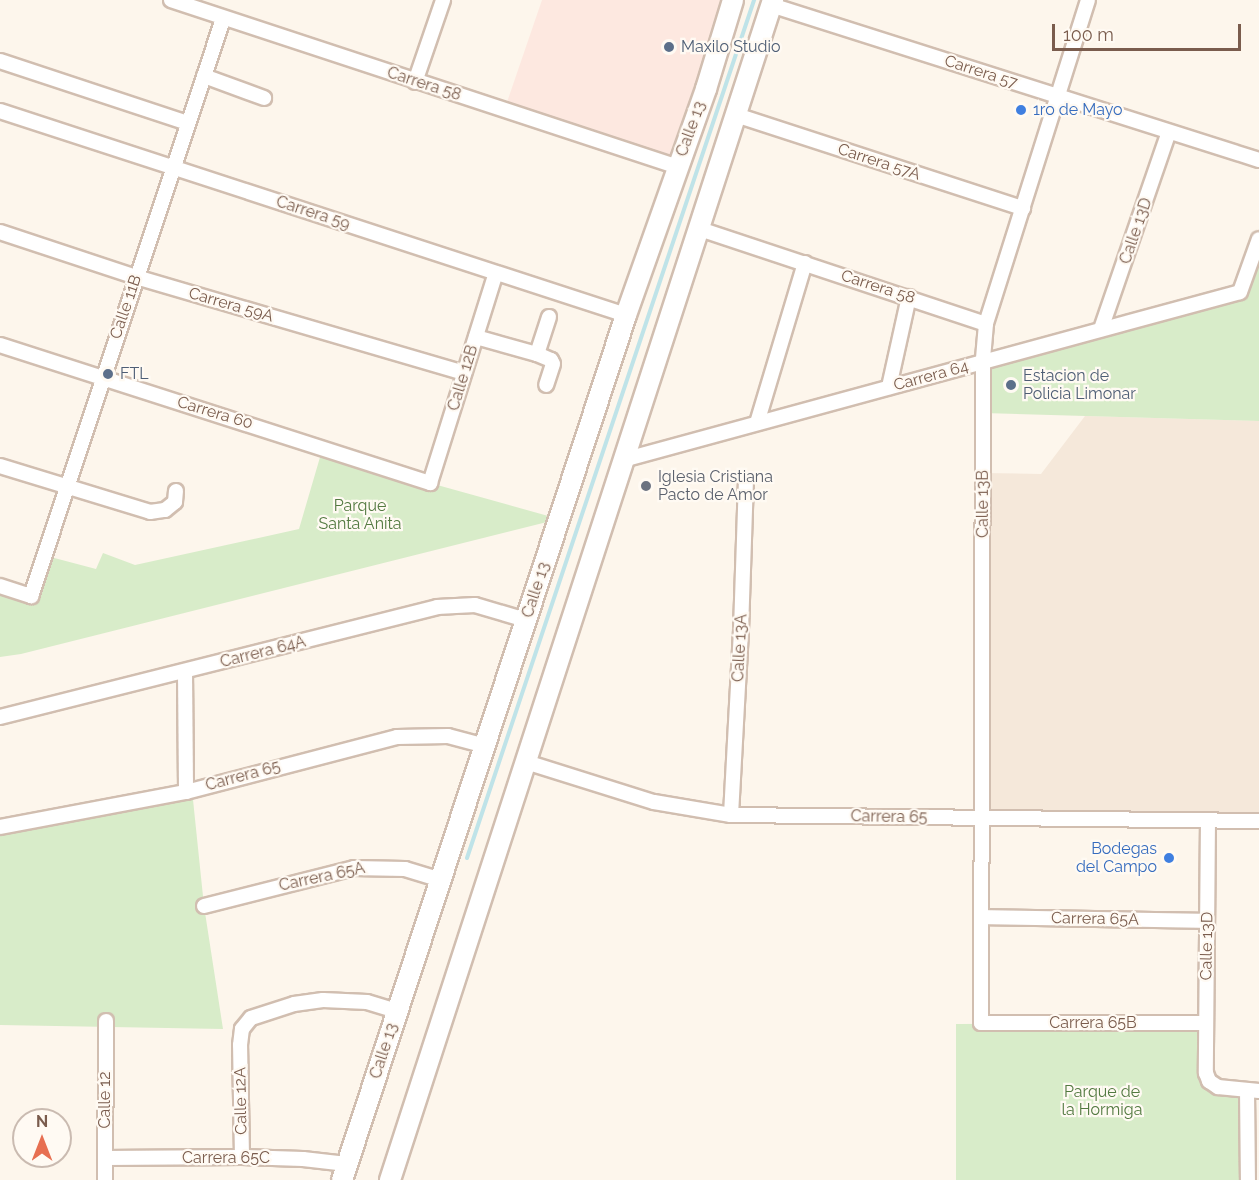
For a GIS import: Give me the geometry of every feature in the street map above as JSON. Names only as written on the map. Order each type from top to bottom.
[{"type":"main road","name":"Calle 13","points":[[344,1172],[626,315],[733,0]]},
{"type":"main road","points":[[390,1180],[772,2]]},
{"type":"street","name":"Carrera 58","points":[[171,0],[678,167]]},
{"type":"street","points":[[415,82],[443,0]]},
{"type":"street","name":"Calle 13B","points":[[981,1023],[983,362],[986,324],[1088,0]]},
{"type":"street","name":"Carrera 57","points":[[772,2],[1259,160]]},
{"type":"street","name":"Calle 11B","points":[[0,586],[31,596],[65,486],[223,19]]},
{"type":"street","points":[[0,61],[188,123]]},
{"type":"street","points":[[204,76],[264,98]]},
{"type":"street","name":"Carrera 59","points":[[0,111],[626,315]]},
{"type":"street","name":"Carrera 57A","points":[[736,115],[1023,208]]},
{"type":"street","name":"Calle 13D","points":[[1101,329],[1169,132]]},
{"type":"street","name":"Carrera 58","points":[[700,229],[986,324]]},
{"type":"street","name":"Carrera 59A","points":[[0,232],[136,277],[464,373]]},
{"type":"street","name":"Carrera 64","points":[[623,460],[1240,292],[1259,239]]},
{"type":"street","points":[[758,423],[805,263]]},
{"type":"street","name":"Calle 12B","points":[[430,483],[496,273]]},
{"type":"street","points":[[889,387],[909,297]]},
{"type":"street","points":[[537,354],[549,316]]},
{"type":"street","points":[[476,337],[551,360],[553,364],[546,385]]},
{"type":"street","name":"Carrera 60","points":[[0,345],[430,483]]},
{"type":"street","points":[[0,466],[150,512],[165,510],[175,502],[176,491]]},
{"type":"street","name":"Calle 13A","points":[[731,815],[746,481]]},
{"type":"street","name":"Carrera 64A","points":[[0,717],[437,607],[475,605],[526,620]]},
{"type":"street","points":[[185,672],[186,792]]},
{"type":"street","name":"Carrera 65","points":[[0,827],[186,792],[397,736],[448,736],[485,746]]},
{"type":"street","name":"Carrera 65","points":[[526,762],[654,802],[731,815],[1259,821]]},
{"type":"street","name":"Calle 13D","points":[[1208,820],[1206,1073],[1209,1081],[1218,1087],[1253,1090]]},
{"type":"street","name":"Carrera 65A","points":[[204,906],[354,868],[405,869],[440,880]]},
{"type":"street","name":"Carrera 65A","points":[[983,917],[1207,921]]},
{"type":"street","name":"Calle 12A","points":[[242,1157],[240,1045],[242,1029],[251,1018],[294,1004],[338,999],[367,1002],[397,1011]]},
{"type":"street","name":"Calle 12","points":[[105,1180],[106,1021]]},
{"type":"street","name":"Carrera 65B","points":[[981,1023],[1206,1023]]},
{"type":"street","points":[[1248,1180],[1253,1090]]},
{"type":"street","name":"Carrera 65C","points":[[105,1158],[303,1159],[344,1172]]},
{"type":"shaded area","points":[[542,0],[733,0],[678,167],[504,111]]},
{"type":"shaded area","points":[[1085,416],[1259,421],[1259,821],[983,818],[983,473],[1041,474]]},
{"type":"green space","points":[[1259,239],[1259,421],[983,413],[983,362],[1240,292]]},
{"type":"green space","name":"Parque Santa Anita","points":[[323,447],[430,483],[559,519],[21,654],[0,657],[0,586],[31,596],[43,555],[96,569],[103,553],[135,565],[299,529]]},
{"type":"green space","points":[[192,790],[204,906],[223,1029],[0,1025],[0,827]]},
{"type":"green space","name":"Parque de la Hormiga","points":[[1206,1023],[1209,1081],[1247,1090],[1248,1180],[956,1180],[956,1024]]},
{"type":"waterway","points":[[467,858],[754,0]]},
{"type":"place","name":"Maxilo Studio","points":[[669,47]]},
{"type":"place","name":"1ro de Mayo","points":[[1021,110]]},
{"type":"place","name":"FTL","points":[[108,374]]},
{"type":"place","name":"Estacion de Policia Limonar","points":[[1011,385]]},
{"type":"place","name":"Iglesia Cristiana Pacto de Amor","points":[[646,486]]},
{"type":"place","name":"Bodegas del Campo","points":[[1169,858]]}]
